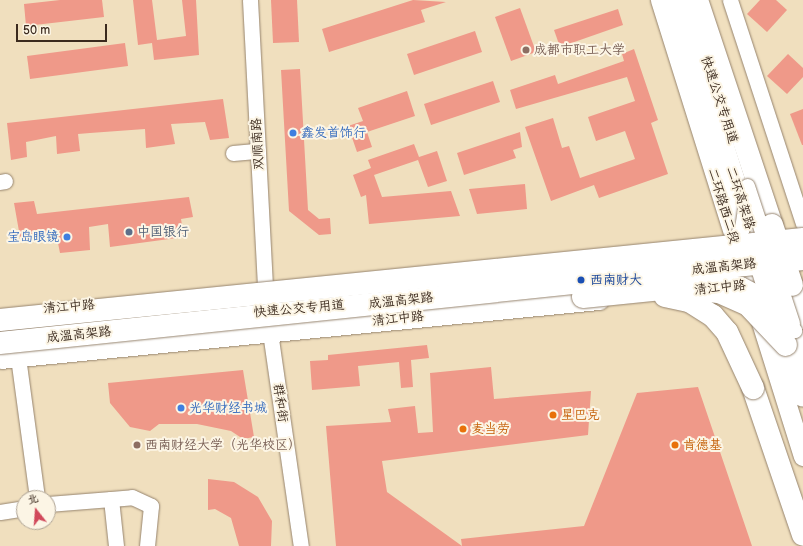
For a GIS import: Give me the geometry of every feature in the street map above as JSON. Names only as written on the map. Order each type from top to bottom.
[{"type":"highway","name":"二环高架路","points":[[688,4],[798,286],[797,337],[803,396]]},
{"type":"highway","name":"二环高架路","points":[[688,4],[797,337]]},
{"type":"highway","name":"成温高架路","points":[[0,320],[792,237]]},
{"type":"highway","name":"成温高架路","points":[[0,343],[803,259]]},
{"type":"highway","points":[[798,286],[803,308]]},
{"type":"highway","points":[[230,319],[301,325],[695,287],[719,292],[748,305],[797,337]]},
{"type":"highway","points":[[622,293],[689,301],[713,316],[727,332],[753,388],[803,535]]},
{"type":"main road","name":"二环路西二段","points":[[660,0],[734,243],[803,456]]},
{"type":"main road","points":[[705,0],[735,100],[792,237],[798,286]]},
{"type":"main road","name":"清江中路","points":[[0,314],[734,243],[792,237],[803,233]]},
{"type":"main road","name":"清江中路","points":[[9,358],[748,285],[798,286]]},
{"type":"street","name":"双顺南路","points":[[250,0],[265,289]]},
{"type":"street","points":[[730,0],[803,223]]},
{"type":"street","name":"快速公交专用道","points":[[688,4],[797,337]]},
{"type":"street","points":[[233,153],[258,151]]},
{"type":"street","name":"快速公交专用道","points":[[670,275],[703,266],[729,247],[742,228],[747,212],[747,186]]},
{"type":"street","name":"快速公交专用道","points":[[0,337],[670,275],[722,278],[741,284],[770,301],[797,337]]},
{"type":"street","points":[[0,320],[35,490]]},
{"type":"street","name":"群和街","points":[[270,332],[300,546]]},
{"type":"street","points":[[56,503],[132,497],[151,506],[147,546]]},
{"type":"street","points":[[111,499],[116,546]]},
{"type":"street","points":[[0,512],[16,509]]},
{"type":"building","points":[[60,0],[102,0],[104,17],[26,26],[24,4]]},
{"type":"building","points":[[133,0],[152,0],[157,40],[186,36],[182,0],[196,0],[199,55],[154,60],[152,43],[138,45]]},
{"type":"building","points":[[271,0],[297,0],[299,42],[273,43]]},
{"type":"building","points":[[413,0],[446,2],[421,10],[425,22],[329,52],[322,29]]},
{"type":"building","points":[[760,0],[776,0],[787,10],[767,32],[747,14]]},
{"type":"building","points":[[520,8],[536,52],[511,61],[495,17]]},
{"type":"building","points":[[618,9],[623,25],[560,47],[554,30]]},
{"type":"building","points":[[475,31],[482,52],[414,75],[407,54]]},
{"type":"building","points":[[125,43],[128,66],[30,79],[27,56]]},
{"type":"building","points":[[634,49],[658,120],[651,123],[668,174],[599,198],[594,185],[551,201],[525,127],[553,118],[562,148],[569,146],[580,178],[635,159],[625,131],[596,141],[588,117],[635,101],[627,77],[516,109],[510,90],[555,75],[558,84],[624,61],[622,54]]},
{"type":"building","points":[[788,54],[803,68],[803,77],[787,94],[767,76]]},
{"type":"building","points":[[300,69],[308,210],[319,219],[330,218],[331,234],[319,235],[289,211],[281,70]]},
{"type":"building","points":[[493,81],[500,102],[431,125],[424,104]]},
{"type":"building","points":[[407,91],[415,116],[367,132],[372,147],[357,152],[348,126],[363,121],[358,108]]},
{"type":"building","points":[[223,99],[229,138],[210,140],[205,122],[171,124],[175,144],[146,148],[145,129],[78,134],[80,151],[57,154],[56,136],[26,142],[27,157],[11,160],[7,123]]},
{"type":"building","points":[[803,109],[803,145],[802,145],[790,114]]},
{"type":"building","points":[[520,132],[522,147],[513,150],[516,158],[464,175],[457,153]]},
{"type":"building","points":[[414,144],[419,157],[437,151],[447,181],[428,187],[418,160],[374,175],[382,197],[451,191],[460,216],[369,224],[366,195],[361,197],[353,175],[371,168],[368,160]]},
{"type":"building","points":[[525,184],[527,209],[477,214],[469,189]]},
{"type":"building","points":[[189,197],[193,217],[181,219],[184,237],[110,247],[108,224],[89,227],[90,250],[60,253],[56,233],[20,237],[14,203],[34,201],[37,214]]},
{"type":"building","points":[[427,345],[429,358],[411,360],[413,387],[401,388],[399,362],[358,366],[360,386],[312,390],[310,361],[328,360],[328,355]]},
{"type":"building","points":[[491,367],[494,399],[591,391],[588,435],[382,461],[387,492],[462,546],[336,546],[326,426],[391,422],[388,409],[415,406],[418,433],[433,432],[430,373]]},
{"type":"building","name":"光华财经书城","points":[[243,370],[254,437],[243,439],[231,431],[197,424],[159,424],[150,431],[130,427],[110,403],[108,383]]},
{"type":"building","points":[[698,387],[752,546],[462,546],[461,539],[584,526],[637,393]]},
{"type":"building","points":[[208,479],[234,482],[258,497],[272,521],[271,546],[239,546],[231,518],[215,509],[208,510]]},
{"type":"place","name":"成都市职工大学","points":[[526,50]]},
{"type":"place","name":"鑫发首饰行","points":[[293,133]]},
{"type":"place","name":"中国银行","points":[[129,232]]},
{"type":"place","name":"宝岛眼镜","points":[[67,237]]},
{"type":"place","name":"西南财大","points":[[581,280]]},
{"type":"place","name":"光华财经书城","points":[[181,408]]},
{"type":"place","name":"星巴克","points":[[553,415]]},
{"type":"place","name":"麦当劳","points":[[463,429]]},
{"type":"place","name":"西南财经大学（光华校区）","points":[[137,445]]},
{"type":"place","name":"肯德基","points":[[675,445]]}]
